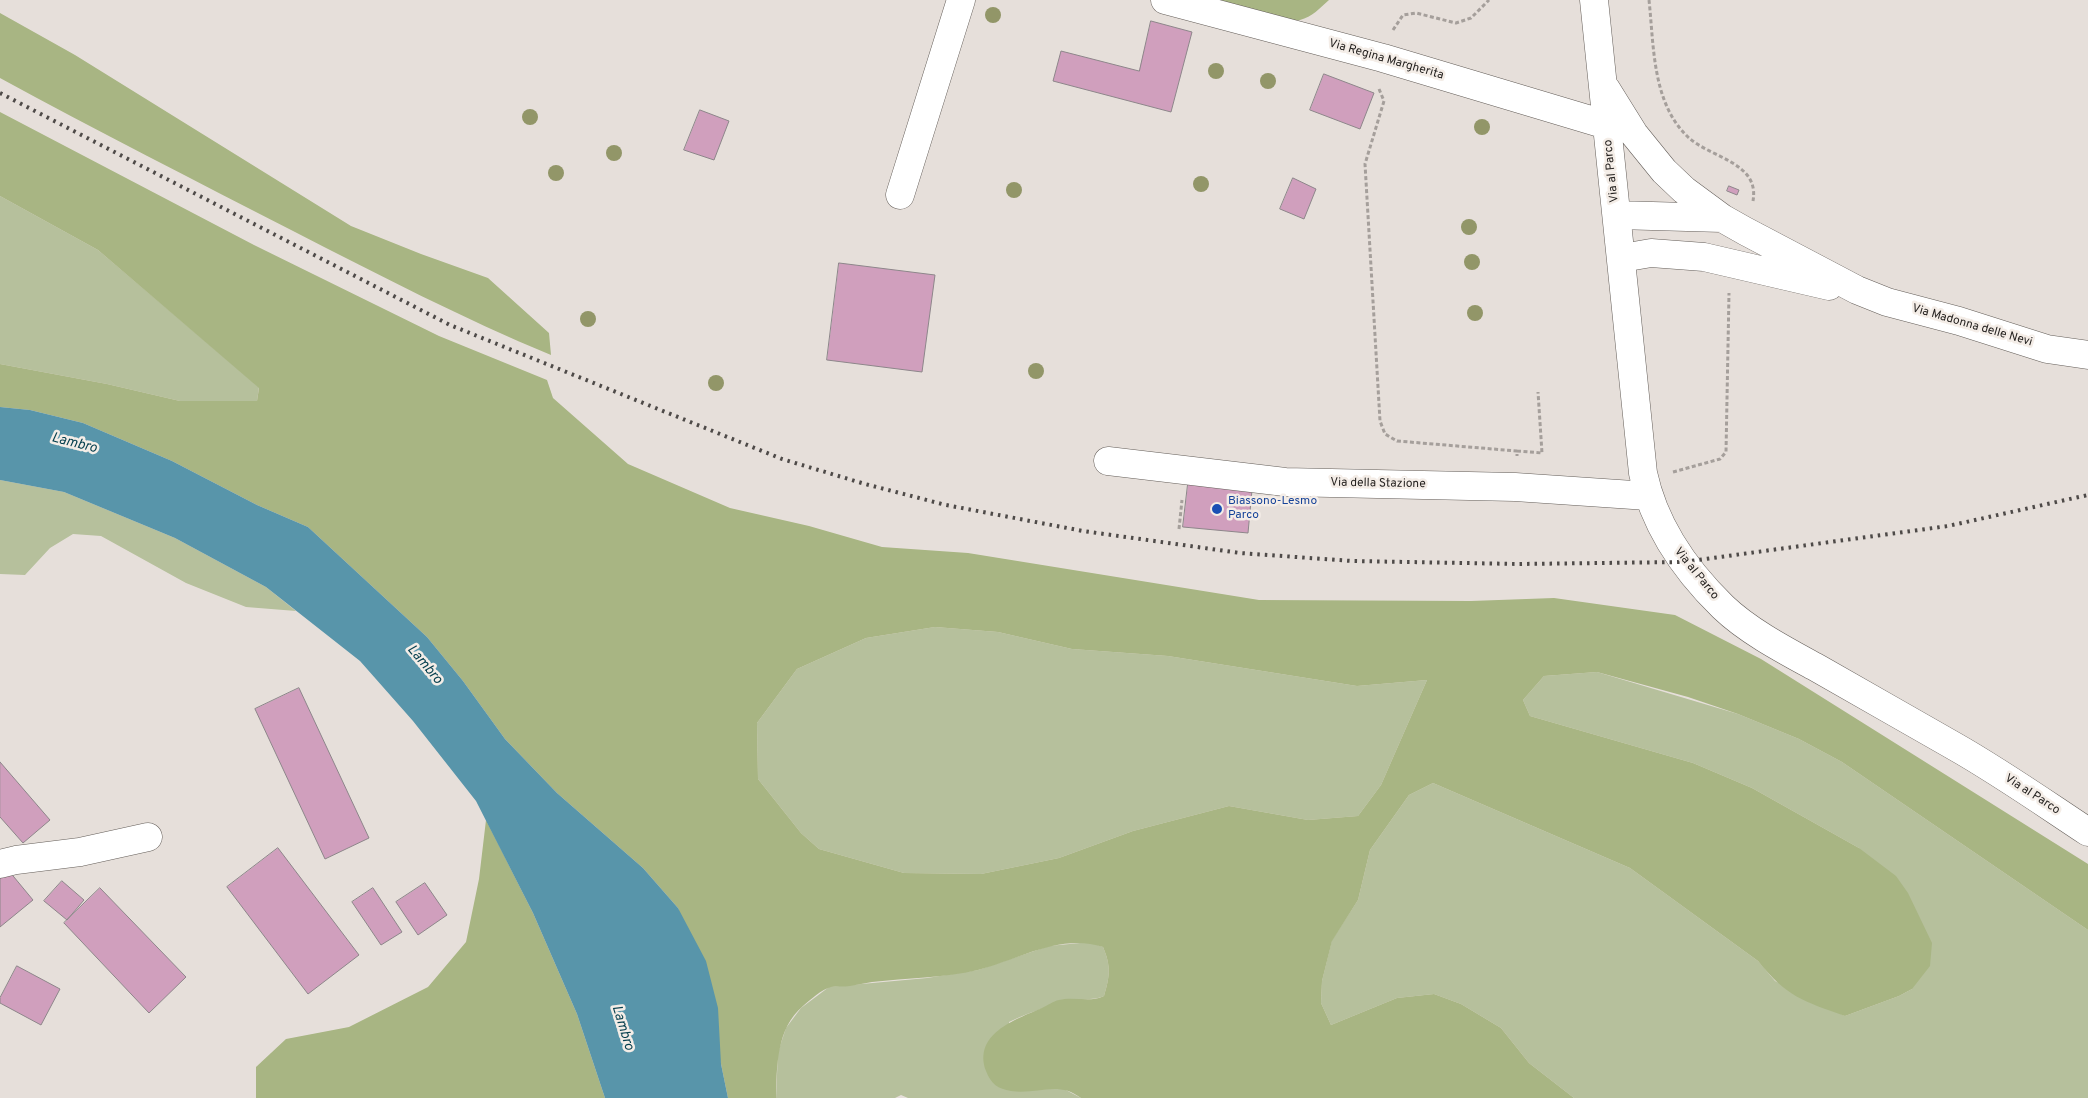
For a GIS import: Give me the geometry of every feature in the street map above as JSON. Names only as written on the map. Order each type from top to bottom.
[{"type":"street","points":[[900,195],[961,0]]},
{"type":"street","name":"Via Regina Margherita","points":[[1164,0],[1383,58],[1607,125]]},
{"type":"street","name":"Via al Parco","points":[[1594,0],[1645,485],[1664,531],[1683,562],[1724,608],[1784,649],[1970,754],[2088,832]]},
{"type":"street","name":"Via Madonna delle Nevi","points":[[1603,84],[1634,134],[1664,171],[1684,190],[1722,218],[1745,231],[1857,290],[1887,302],[1959,321],[2047,349],[2088,355]]},
{"type":"street","name":"Via Madonna delle Nevi","points":[[1617,215],[1722,218]]},
{"type":"street","name":"Via Madonna delle Nevi","points":[[1622,258],[1651,253],[1677,254],[1721,260],[1812,283],[1857,290]]},
{"type":"street","name":"Via della Stazione","points":[[1108,461],[1285,482],[1515,487],[1645,485]]},
{"type":"street","points":[[0,864],[16,860],[80,852],[148,837]]},
{"type":"path","points":[[1489,0],[1471,18],[1456,23],[1416,13],[1403,15],[1394,26],[1383,58],[1378,84],[1384,102],[1365,164],[1380,422],[1386,434],[1397,441],[1542,453],[1538,392]]},
{"type":"path","points":[[1649,0],[1657,73],[1665,106],[1675,122],[1689,138],[1748,173],[1755,190],[1745,231]]},
{"type":"path","points":[[1645,485],[1667,474],[1720,459],[1726,452],[1730,282],[1735,263]]},
{"type":"path","points":[[1515,487],[1517,451]]},
{"type":"green space","points":[[1216,0],[1329,0],[1308,17],[1293,20],[1272,17]]},
{"type":"green space","points":[[0,13],[75,55],[351,226],[488,278],[549,333],[551,355],[486,327],[390,280],[147,156],[0,78]]},
{"type":"green space","points":[[0,112],[254,245],[439,336],[547,380],[553,398],[628,464],[730,508],[809,526],[882,547],[968,553],[1259,600],[1471,601],[1554,598],[1675,615],[1761,659],[2088,864],[2088,930],[1842,762],[1799,739],[1738,714],[1688,697],[1597,672],[1544,676],[1523,700],[1530,716],[1693,763],[1752,788],[1859,848],[1896,876],[1908,893],[1932,943],[1930,966],[1912,989],[1899,996],[1845,1016],[1818,1006],[1787,990],[1758,961],[1630,868],[1433,783],[1409,795],[1370,850],[1358,900],[1332,941],[1322,981],[1321,1003],[1331,1025],[1397,998],[1434,994],[1461,1004],[1501,1028],[1529,1063],[1574,1098],[1081,1098],[1064,1090],[1047,1089],[1021,1092],[999,1087],[988,1076],[984,1058],[985,1047],[999,1030],[1009,1023],[1057,1001],[1065,999],[1093,999],[1104,996],[1109,971],[1103,947],[1071,943],[1039,949],[993,966],[965,973],[828,988],[803,1006],[794,1015],[788,1026],[783,1037],[778,1061],[776,1098],[728,1098],[721,1064],[678,908],[643,868],[557,793],[505,739],[463,681],[427,637],[308,527],[257,505],[172,461],[83,423],[30,410],[0,407],[0,364],[107,384],[180,401],[257,401],[259,388],[98,250],[0,196]],"holes":[[[935,627],[998,632],[1072,649],[1168,656],[1357,686],[1427,680],[1381,785],[1358,816],[1308,820],[1229,806],[1133,831],[1059,858],[981,874],[904,873],[819,849],[801,833],[758,779],[757,723],[797,669],[866,638]]]},
{"type":"green space","points":[[0,196],[98,250],[259,387],[257,401],[180,401],[107,384],[0,364]]},
{"type":"green space","points":[[0,480],[64,492],[175,538],[266,587],[296,611],[246,607],[186,583],[101,536],[73,534],[50,548],[25,575],[0,574]]},
{"type":"green space","points":[[935,627],[998,632],[1072,649],[1168,656],[1357,686],[1427,680],[1381,785],[1358,816],[1308,820],[1229,806],[1133,831],[1059,858],[981,874],[904,873],[819,849],[801,833],[758,779],[757,723],[797,669],[866,638]]},
{"type":"green space","points":[[1597,672],[1738,714],[1799,739],[1842,762],[2088,930],[2088,1098],[1574,1098],[1529,1063],[1501,1028],[1461,1004],[1434,994],[1397,998],[1331,1025],[1321,1003],[1322,981],[1332,940],[1358,900],[1370,850],[1409,795],[1433,783],[1630,868],[1758,961],[1775,981],[1845,1016],[1899,996],[1912,989],[1859,848],[1752,788],[1693,763],[1530,716],[1523,700],[1544,676]]},
{"type":"green space","points":[[486,820],[533,913],[577,1014],[605,1098],[256,1098],[256,1067],[286,1039],[349,1027],[428,987],[466,942],[479,879]]},
{"type":"green space","points":[[1092,943],[1103,947],[1109,971],[1104,996],[1053,1005],[1009,1022],[1012,1091],[1062,1088],[1081,1098],[908,1098],[901,1095],[895,1098],[776,1098],[778,1052],[786,1028],[801,1008],[829,987],[927,978],[978,970],[1049,946]]},
{"type":"water","name":"Lambro","points":[[0,407],[30,410],[83,423],[172,461],[257,505],[308,527],[427,637],[463,681],[505,739],[557,793],[643,868],[678,908],[706,961],[718,1008],[721,1064],[728,1098],[605,1098],[577,1014],[533,913],[476,801],[413,721],[360,661],[266,587],[175,538],[64,492],[0,480]]},
{"type":"building","points":[[1151,21],[1192,32],[1171,112],[1053,81],[1061,51],[1139,71]]},
{"type":"building","points":[[1324,74],[1374,93],[1360,129],[1310,110]]},
{"type":"building","points":[[700,110],[729,121],[714,160],[684,150]]},
{"type":"building","points":[[1293,178],[1316,189],[1304,219],[1280,209]]},
{"type":"building","points":[[1729,186],[1739,190],[1737,195],[1727,191]]},
{"type":"building","points":[[839,263],[935,275],[922,372],[827,360]]},
{"type":"building","points":[[1188,484],[1252,490],[1248,533],[1183,527]]},
{"type":"building","points":[[299,688],[369,838],[325,859],[255,709]]},
{"type":"building","points":[[0,762],[50,820],[23,843],[0,817]]},
{"type":"building","points":[[278,848],[359,955],[308,994],[227,887]]},
{"type":"building","points":[[9,871],[33,900],[0,927],[0,878]]},
{"type":"building","points":[[62,881],[84,900],[67,920],[44,901]]},
{"type":"building","points":[[425,883],[447,915],[418,935],[396,902]]},
{"type":"building","points":[[100,888],[186,977],[149,1013],[64,923]]},
{"type":"building","points":[[373,888],[402,932],[381,945],[352,902]]},
{"type":"building","points":[[17,966],[60,989],[41,1025],[0,1003],[0,998]]},
{"type":"railway","points":[[0,93],[450,325],[782,459],[865,484],[946,505],[1083,531],[1240,553],[1352,561],[1519,564],[1683,562],[1948,526],[2088,495]]},
{"type":"place","name":"Biassono-Lesmo Parco","points":[[1217,509]]}]
